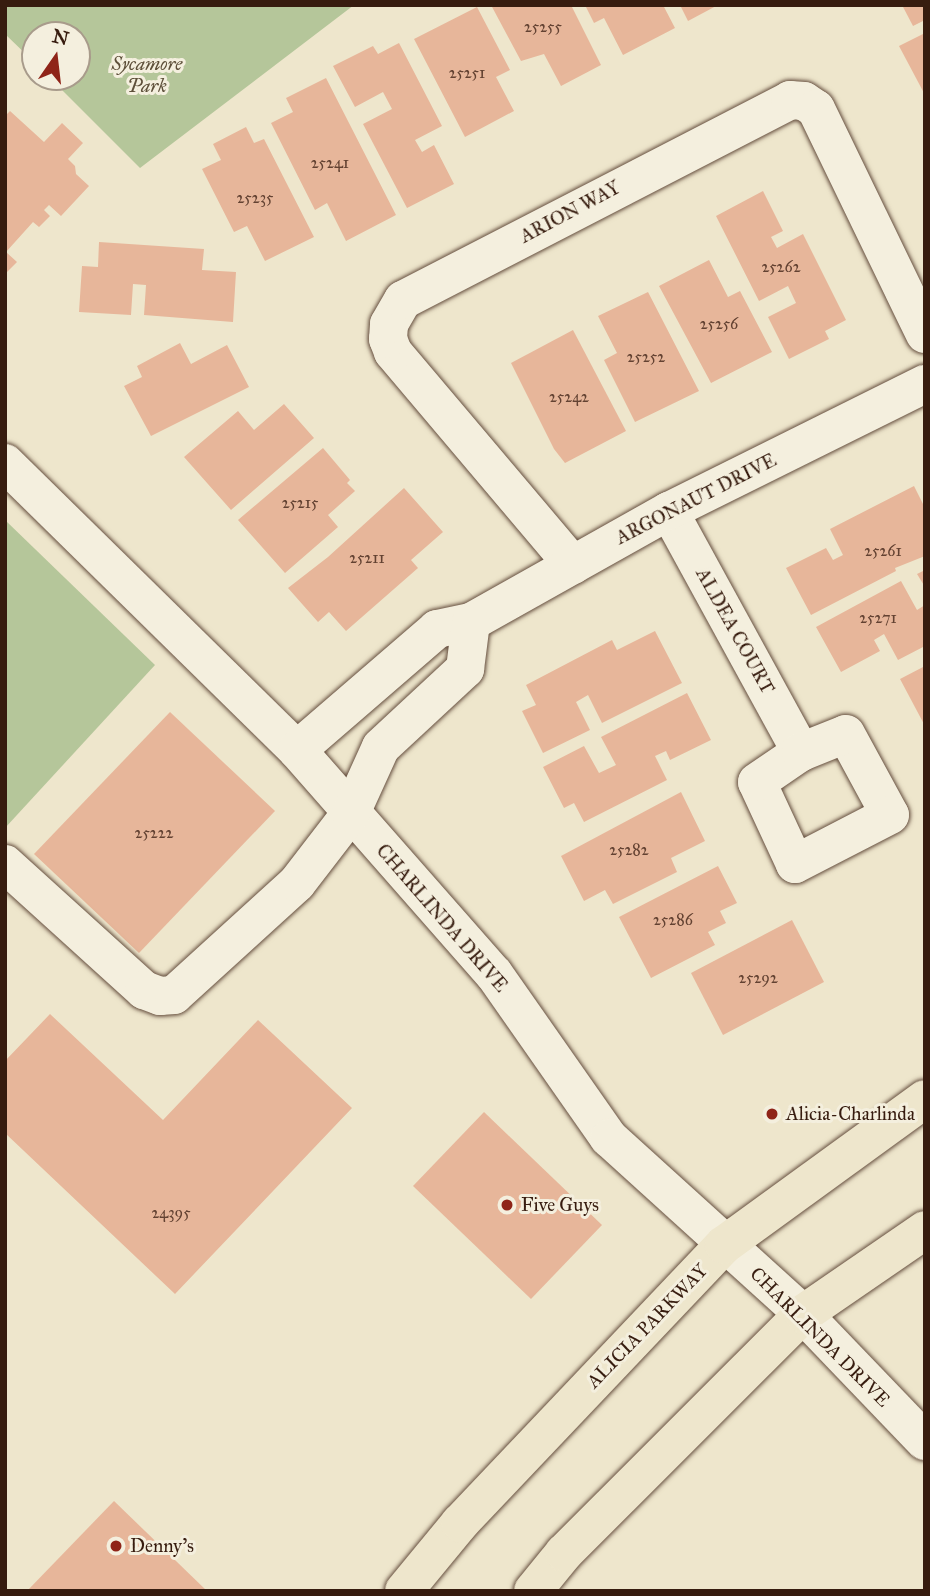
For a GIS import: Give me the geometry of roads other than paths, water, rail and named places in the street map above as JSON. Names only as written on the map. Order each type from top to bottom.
[{"type":"main road","name":"ALICIA PARKWAY","points":[[404,1591],[460,1523],[724,1245],[925,1099]]},
{"type":"main road","points":[[533,1591],[564,1553],[803,1314],[925,1230]]},
{"type":"street","name":"ARION WAY","points":[[573,565],[393,352],[388,338],[389,324],[403,300],[790,100],[804,101],[816,109],[925,334]]},
{"type":"street","name":"ARGONAUT DRIVE","points":[[297,750],[436,629],[471,622],[669,511],[925,384]]},
{"type":"street","name":"CHARLINDA DRIVE","points":[[5,463],[297,750],[494,974],[609,1138],[803,1314],[925,1441]]},
{"type":"street","name":"ALDEA COURT","points":[[669,511],[801,752]]},
{"type":"street","points":[[5,864],[144,990],[160,996],[174,995],[297,883],[351,813],[380,747],[466,669],[471,622]]},
{"type":"place","name":"Alicia-Charlinda","points":[[772,1114]]},
{"type":"place","name":"Five Guys","points":[[507,1205]]},
{"type":"place","name":"Denny's","points":[[116,1546]]},
{"type":"park label","name":"Sycamore Park","points":[[147,75]]}]
